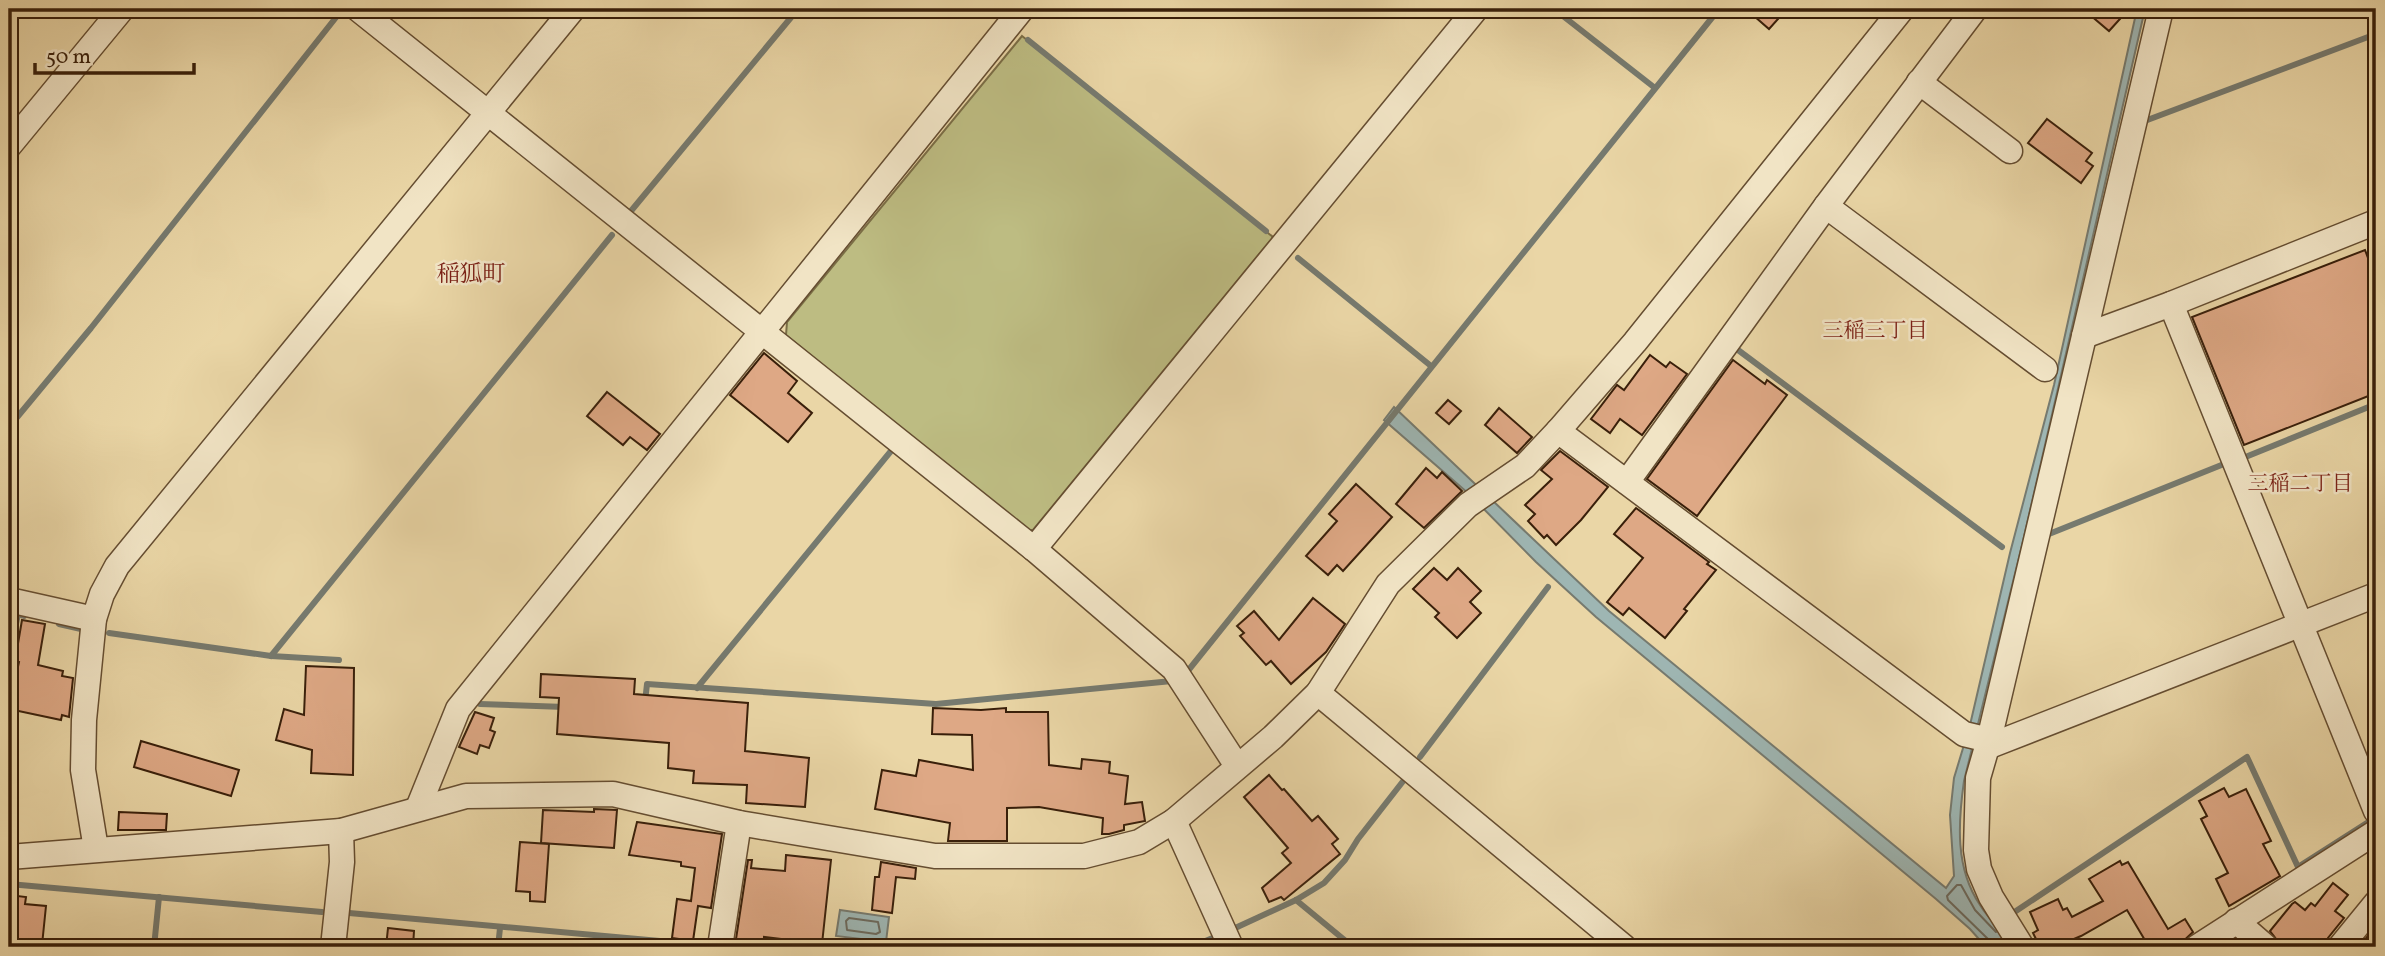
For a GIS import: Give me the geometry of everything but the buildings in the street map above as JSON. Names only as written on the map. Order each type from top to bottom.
[{"type":"street","points":[[9,146],[122,9]]},
{"type":"street","points":[[358,9],[1034,549],[1174,669],[1237,766]]},
{"type":"street","points":[[96,849],[83,770],[84,720],[94,620],[102,594],[117,566],[573,9]]},
{"type":"street","points":[[418,808],[458,709],[1021,9]]},
{"type":"street","points":[[1034,549],[1476,9]]},
{"type":"street","points":[[9,857],[341,831],[466,796],[613,794],[739,823],[935,856],[1084,856],[1139,842],[1174,821],[1273,737],[1318,693],[1388,584],[1478,498],[1525,466],[1558,431],[1635,342],[1902,9]]},
{"type":"street","points":[[1627,482],[1826,206],[1975,9]]},
{"type":"street","points":[[2022,947],[1991,897],[1979,869],[1976,850],[1978,778],[2161,9]]},
{"type":"street","points":[[1919,82],[2010,151]]},
{"type":"street","points":[[1826,206],[2045,369]]},
{"type":"street","points":[[2084,336],[2376,222]]},
{"type":"street","points":[[2171,304],[2376,811]]},
{"type":"street","points":[[1558,431],[1964,734],[1988,744],[2376,595]]},
{"type":"street","points":[[9,600],[94,620]]},
{"type":"street","points":[[1318,693],[1624,947]]},
{"type":"street","points":[[1174,821],[1228,946]]},
{"type":"street","points":[[719,947],[739,823]]},
{"type":"street","points":[[333,947],[342,862],[341,831]]},
{"type":"street","points":[[2197,947],[2376,832]]},
{"type":"street","points":[[2340,947],[2376,903]]},
{"type":"street","points":[[2236,921],[2266,947]]},
{"type":"shaded area","points":[[1022,36],[1273,237],[1033,530],[1025,530],[786,335],[787,322]]},
{"type":"water","points":[[2137,9],[2145,9],[2023,541],[1964,781],[1960,845],[1966,876],[1984,911],[2015,947],[1986,947],[1936,899],[1596,617],[1536,562],[1469,494],[1384,420],[1394,407],[1609,611],[1946,888],[1954,876],[1950,815],[1954,778],[1970,725],[2010,553],[2054,385]]},
{"type":"water","points":[[840,910],[889,917],[886,942],[836,936]]},
{"type":"waterway","points":[[631,211],[798,9]]},
{"type":"waterway","points":[[1554,9],[1655,88]]},
{"type":"waterway","points":[[1187,672],[1719,9]]},
{"type":"waterway","points":[[9,427],[91,328],[341,11]]},
{"type":"waterway","points":[[2142,122],[2376,34]]},
{"type":"waterway","points":[[1028,40],[1266,231]]},
{"type":"waterway","points":[[271,656],[612,235]]},
{"type":"waterway","points":[[1298,258],[1431,366]]},
{"type":"waterway","points":[[1734,347],[2002,547]]},
{"type":"waterway","points":[[2243,458],[2376,404]]},
{"type":"waterway","points":[[697,688],[891,451]]},
{"type":"waterway","points":[[2044,536],[2224,464]]},
{"type":"waterway","points":[[1420,757],[1548,587]]},
{"type":"waterway","points":[[9,658],[18,614],[24,616]]},
{"type":"waterway","points":[[59,624],[81,629]]},
{"type":"waterway","points":[[109,633],[271,656],[339,660]]},
{"type":"waterway","points":[[645,702],[647,684],[936,704],[1172,681]]},
{"type":"waterway","points":[[480,704],[565,707]]},
{"type":"waterway","points":[[2010,915],[2247,757],[2298,867],[2370,821]]},
{"type":"waterway","points":[[1233,929],[1296,900],[1324,883],[1345,860],[1404,780]]},
{"type":"waterway","points":[[9,884],[322,912]]},
{"type":"waterway","points":[[154,947],[159,897]]},
{"type":"waterway","points":[[1296,900],[1353,947]]},
{"type":"waterway","points":[[349,913],[704,945]]},
{"type":"waterway","points":[[498,947],[500,928]]},
{"type":"waterway","points":[[1191,947],[1215,937]]},
{"type":"district","name":"稲狐町","points":[[471,275]]},
{"type":"district","name":"三稲三丁目","points":[[1875,331]]},
{"type":"district","name":"三稲二丁目","points":[[2300,484]]}]
